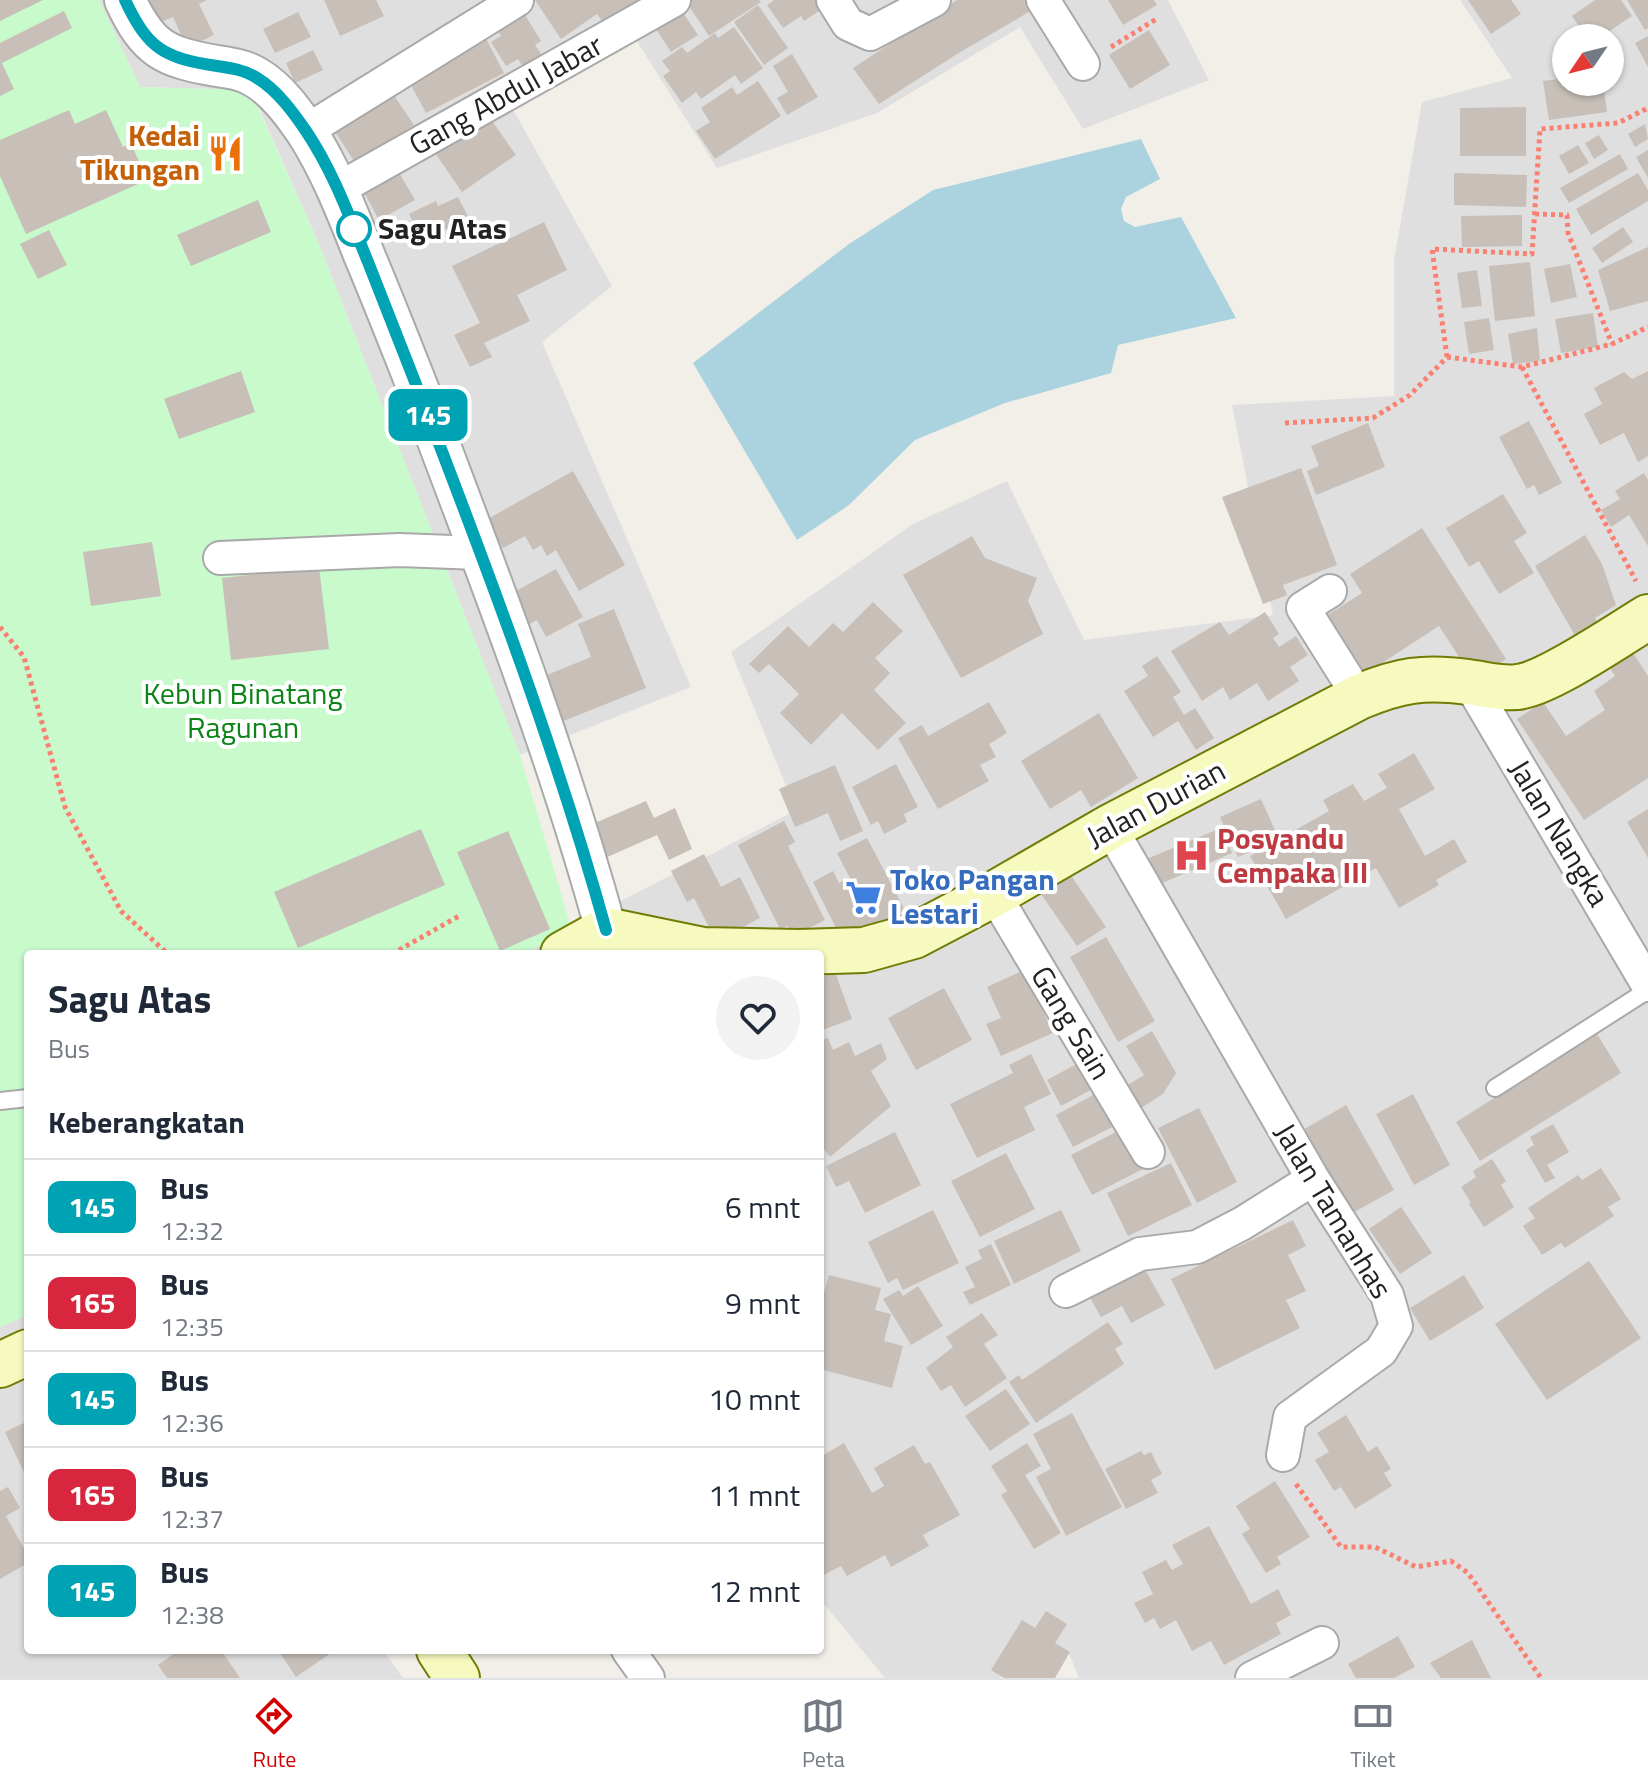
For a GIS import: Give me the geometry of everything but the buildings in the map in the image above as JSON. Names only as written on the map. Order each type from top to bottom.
[{"type":"main road","name":"Jalan Durian","points":[[824,951],[864,950],[914,936],[1110,827],[1359,697],[1393,683],[1437,678],[1496,687],[1521,687],[1549,676],[1644,603]]},
{"type":"main road","name":"Jalan Durian","points":[[606,930],[703,950]]},
{"type":"main road","points":[[570,950],[606,930]]},
{"type":"main road","points":[[0,1365],[24,1354]]},
{"type":"main road","points":[[442,1654],[457,1678]]},
{"type":"street","points":[[125,0],[136,24],[150,43],[169,55],[236,69],[256,76],[273,90],[306,131],[338,189],[480,553],[577,826],[606,930]]},
{"type":"street","points":[[306,131],[517,0]]},
{"type":"street","name":"Gang Abdul Jabar","points":[[338,189],[674,0]]},
{"type":"street","points":[[833,0],[848,24],[870,34],[934,0]]},
{"type":"street","points":[[1043,0],[1083,64]]},
{"type":"street","points":[[220,558],[399,550],[480,553]]},
{"type":"street","points":[[1330,591],[1303,608],[1359,697]]},
{"type":"street","name":"Jalan Nangka","points":[[1469,682],[1648,987]]},
{"type":"street","name":"Jalan Tamanhas","points":[[1110,827],[1313,1179],[1387,1295],[1396,1326],[1381,1351],[1290,1417],[1283,1455]]},
{"type":"street","name":"Gang Sain","points":[[994,894],[1148,1152]]},
{"type":"street","points":[[1066,1291],[1140,1254],[1197,1247],[1243,1223],[1313,1179]]},
{"type":"street","points":[[1252,1678],[1322,1643]]},
{"type":"street","points":[[631,1654],[648,1678]]},
{"type":"lane","points":[[1495,1088],[1648,987]]},
{"type":"lane","points":[[0,1101],[24,1098]]},
{"type":"path","points":[[1083,64],[1158,18]]},
{"type":"path","points":[[1447,357],[1432,249],[1532,254],[1540,129],[1618,123],[1648,108]]},
{"type":"path","points":[[1535,214],[1567,215],[1568,233],[1612,344]]},
{"type":"path","points":[[1447,357],[1522,367],[1612,344],[1648,327]]},
{"type":"path","points":[[1285,423],[1373,418],[1410,395],[1447,357]]},
{"type":"path","points":[[1522,367],[1644,603]]},
{"type":"path","points":[[0,627],[24,657],[65,807],[121,911],[164,950]]},
{"type":"path","points":[[399,950],[459,916]]},
{"type":"path","points":[[1283,1455],[1285,1468],[1341,1547],[1375,1547],[1416,1567],[1451,1561],[1468,1573],[1541,1678]]},
{"type":"shaded area","points":[[99,0],[1168,0],[1209,80],[1083,129],[1020,27],[877,113],[717,168],[631,32],[507,99],[612,286],[542,342],[691,687],[520,755],[318,242],[251,90],[140,87]]},
{"type":"shaded area","points":[[1460,0],[1648,0],[1648,1678],[1079,1678],[1068,1651],[998,1678],[885,1678],[824,1604],[824,950],[532,950],[796,810],[731,652],[913,524],[1007,481],[1084,640],[1273,615],[1232,405],[1394,396],[1394,260],[1422,102],[1512,78]]},
{"type":"shaded area","points":[[24,1317],[24,1654],[386,1654],[403,1678],[0,1678],[0,1327]]},
{"type":"green space","name":"Kebun Binatang Ragunan","points":[[0,0],[99,0],[140,87],[250,90],[318,242],[520,755],[571,927],[532,950],[24,950],[24,1317],[0,1327]]},
{"type":"water","points":[[1141,139],[1160,179],[1126,197],[1121,209],[1124,221],[1135,227],[1181,217],[1236,318],[1118,345],[1111,373],[1005,403],[915,440],[849,505],[797,540],[693,363],[849,244],[933,190]]},
{"type":"bus line","name":"145","points":[[125,0],[136,24],[150,43],[169,55],[236,69],[256,76],[273,90],[306,131],[338,189],[480,553],[577,826],[606,930]]},
{"type":"place","name":"Kedai Tikungan","points":[[226,153]]},
{"type":"place","name":"Sagu Atas","points":[[354,229]]},
{"type":"place","name":"Posyandu Cempaka III","points":[[1191,856]]},
{"type":"place","name":"Toko Pangan Lestari","points":[[864,897]]}]
